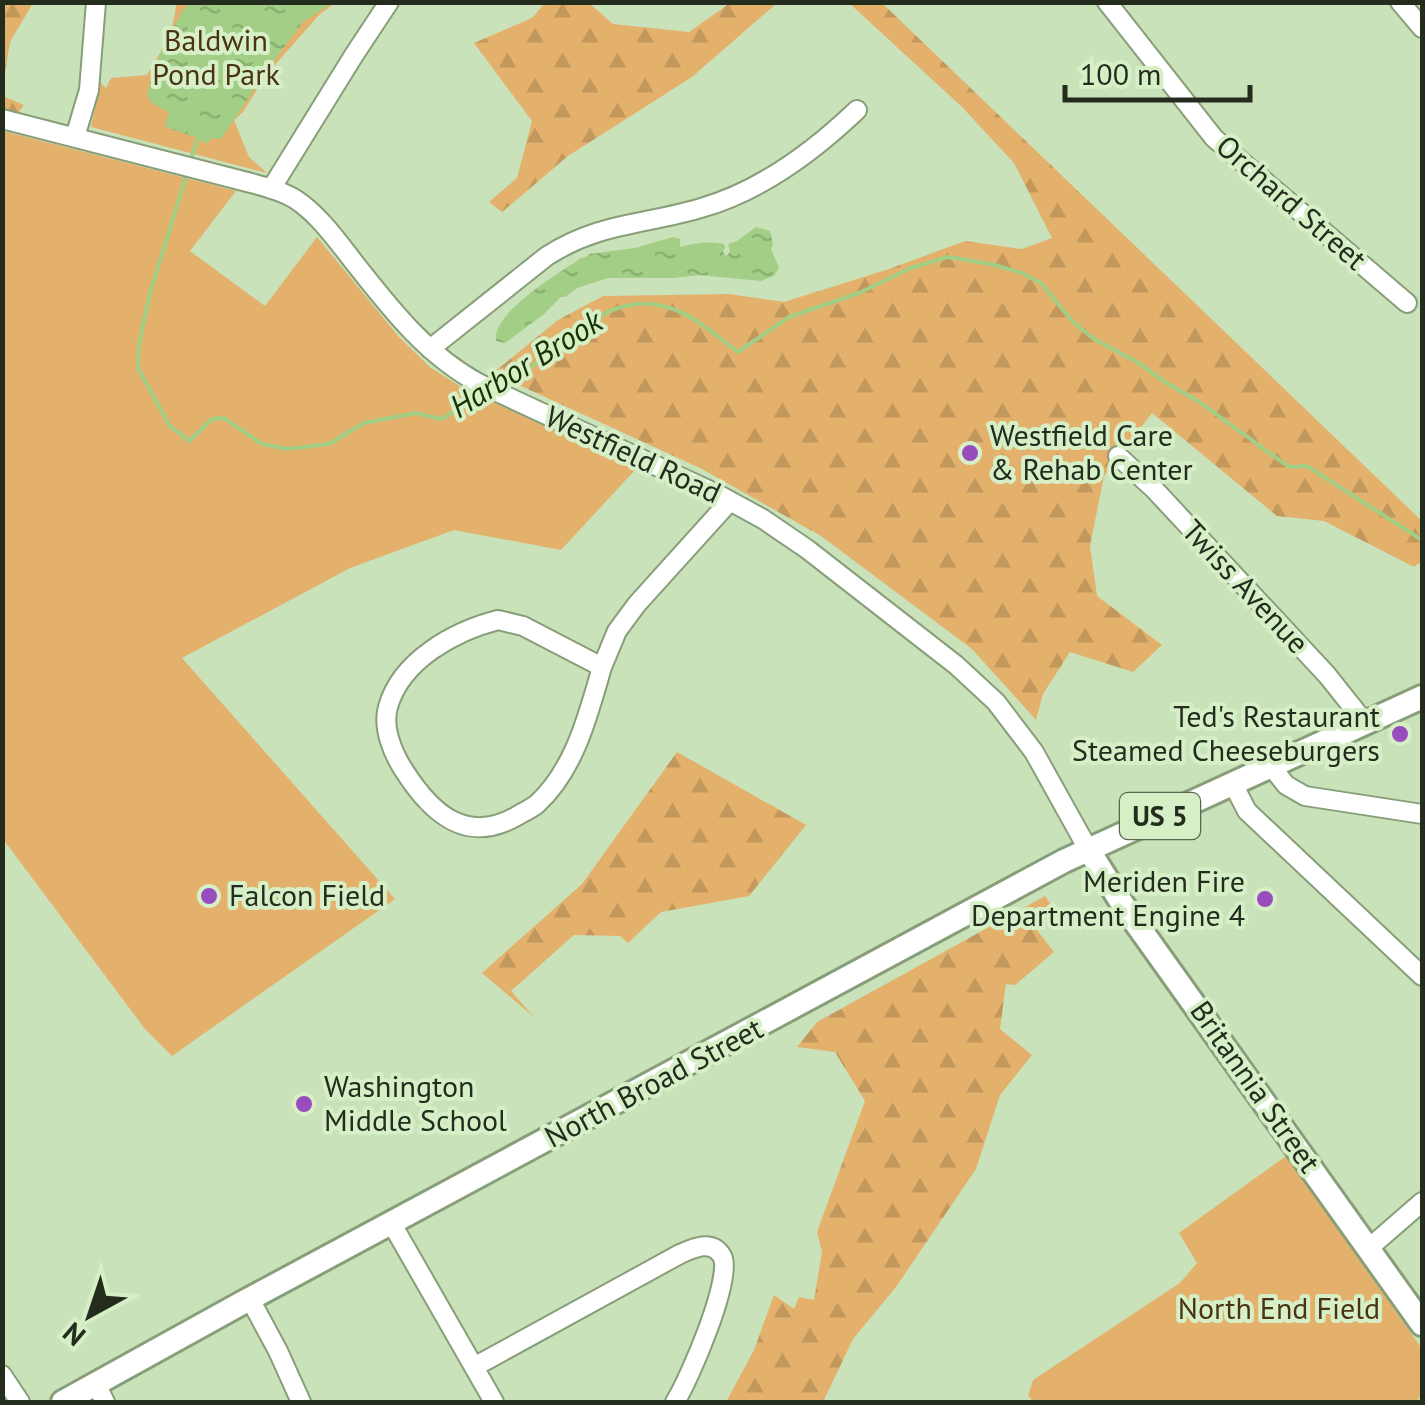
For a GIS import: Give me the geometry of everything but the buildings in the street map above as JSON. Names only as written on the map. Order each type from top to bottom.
[{"type":"main road","name":"US 5","points":[[1088,850],[1422,697]]},
{"type":"main road","name":"North Broad Street","points":[[62,1402],[100,1393],[250,1299],[1088,850]]},
{"type":"main road","name":"Britannia Street","points":[[1088,850],[1123,905],[1422,1324]]},
{"type":"street","points":[[75,137],[89,90],[96,2]]},
{"type":"street","points":[[271,189],[389,2]]},
{"type":"street","name":"Orchard Street","points":[[1108,2],[1214,138],[1407,303]]},
{"type":"street","points":[[1400,2],[1422,28]]},
{"type":"street","points":[[430,349],[568,243],[600,230],[703,208],[747,190],[810,150],[857,110]]},
{"type":"street","name":"Westfield Road","points":[[2,118],[190,166],[297,200],[430,349],[474,380],[730,501],[784,533],[956,665],[989,694],[1022,734],[1088,850]]},
{"type":"street","name":"Twiss Avenue","points":[[1118,456],[1154,489],[1327,675],[1366,724]]},
{"type":"street","points":[[602,667],[523,626],[498,620],[444,640],[400,682],[388,708],[388,735],[398,762],[420,796],[442,817],[471,828],[501,825],[536,805],[562,772],[582,736],[617,631],[730,501]]},
{"type":"street","points":[[1272,766],[1286,785],[1305,796],[1422,814]]},
{"type":"street","points":[[1233,784],[1247,811],[1422,976]]},
{"type":"street","points":[[1370,1248],[1422,1202]]},
{"type":"street","points":[[392,1224],[494,1402]]},
{"type":"street","points":[[474,1367],[681,1254],[700,1246],[710,1247],[724,1258],[725,1269],[696,1361],[676,1402]]},
{"type":"street","points":[[250,1299],[302,1402]]},
{"type":"street","points":[[2,1375],[20,1402]]},
{"type":"green space","points":[[2,3],[33,3],[10,42],[5,73],[5,97],[24,105],[16,116],[3,111]]},
{"type":"green space","name":"Baldwin Pond Park","points":[[176,3],[335,3],[319,15],[266,75],[234,120],[249,157],[267,173],[91,127],[100,82],[106,88],[111,78],[147,75],[170,32]]},
{"type":"green space","points":[[545,3],[589,3],[613,24],[689,32],[730,3],[777,3],[692,77],[568,156],[502,212],[489,202],[517,178],[532,121],[474,43],[532,18]]},
{"type":"green space","points":[[849,3],[882,3],[1422,521],[1422,566],[1419,563],[1414,567],[1324,521],[1277,516],[1152,413],[1104,476],[1090,546],[1097,596],[1162,645],[1133,672],[1070,652],[1043,694],[1036,720],[972,649],[821,536],[702,469],[493,373],[558,320],[603,296],[729,294],[784,302],[965,241],[1022,249],[1052,238],[1014,163],[962,107]]},
{"type":"green space","name":"Falcon Field","points":[[3,131],[236,191],[190,251],[265,306],[317,237],[399,337],[431,368],[463,388],[636,469],[561,550],[454,530],[350,568],[182,658],[395,899],[172,1056],[145,1029],[3,839]]},
{"type":"green space","points":[[677,752],[806,825],[749,896],[661,912],[628,943],[620,936],[574,935],[511,991],[534,1017],[482,973],[582,884]]},
{"type":"green space","points":[[1045,896],[1055,910],[1036,929],[1054,952],[1015,985],[1006,984],[1000,1029],[1032,1055],[1000,1095],[976,1169],[896,1287],[853,1339],[823,1402],[726,1402],[754,1350],[774,1295],[794,1309],[799,1297],[814,1300],[822,1252],[817,1232],[865,1101],[835,1052],[797,1047],[817,1022]]},
{"type":"green space","name":"North End Field","points":[[1286,1156],[1422,1349],[1422,1392],[1417,1402],[1034,1402],[1028,1396],[1033,1380],[1180,1283],[1197,1263],[1179,1233]]},
{"type":"water","name":"Baldwin Pond Park","points":[[189,3],[332,3],[303,22],[221,139],[212,138],[206,144],[165,127],[169,113],[147,96],[164,47]]},
{"type":"water","points":[[756,227],[770,231],[771,249],[779,267],[774,276],[761,281],[699,275],[608,278],[561,297],[505,343],[496,341],[504,318],[515,306],[589,254],[635,248],[673,237],[680,239],[680,247],[724,244],[726,256],[730,252],[728,244]]},
{"type":"waterway","name":"Harbor Brook","points":[[191,159],[199,135]]},
{"type":"waterway","name":"Harbor Brook","points":[[187,173],[150,293],[138,368],[169,425],[189,441],[212,419],[224,418],[262,444],[287,449],[329,444],[364,423],[416,413],[441,419],[482,392]]},
{"type":"waterway","name":"Harbor Brook","points":[[496,386],[535,364],[589,323],[628,305],[673,309],[738,352],[789,317],[859,293],[911,268],[948,257],[991,264],[1041,283],[1072,321],[1094,339],[1198,401],[1289,467],[1307,466],[1422,540]]},
{"type":"place","name":"Westfield Care & Rehab Center","points":[[970,453]]},
{"type":"place","name":"Ted's Restaurant Steamed Cheeseburgers","points":[[1400,734]]},
{"type":"place","name":"Falcon Field","points":[[209,896]]},
{"type":"place","name":"Meriden Fire Department Engine 4","points":[[1265,899]]},
{"type":"place","name":"Washington Middle School","points":[[304,1104]]}]
